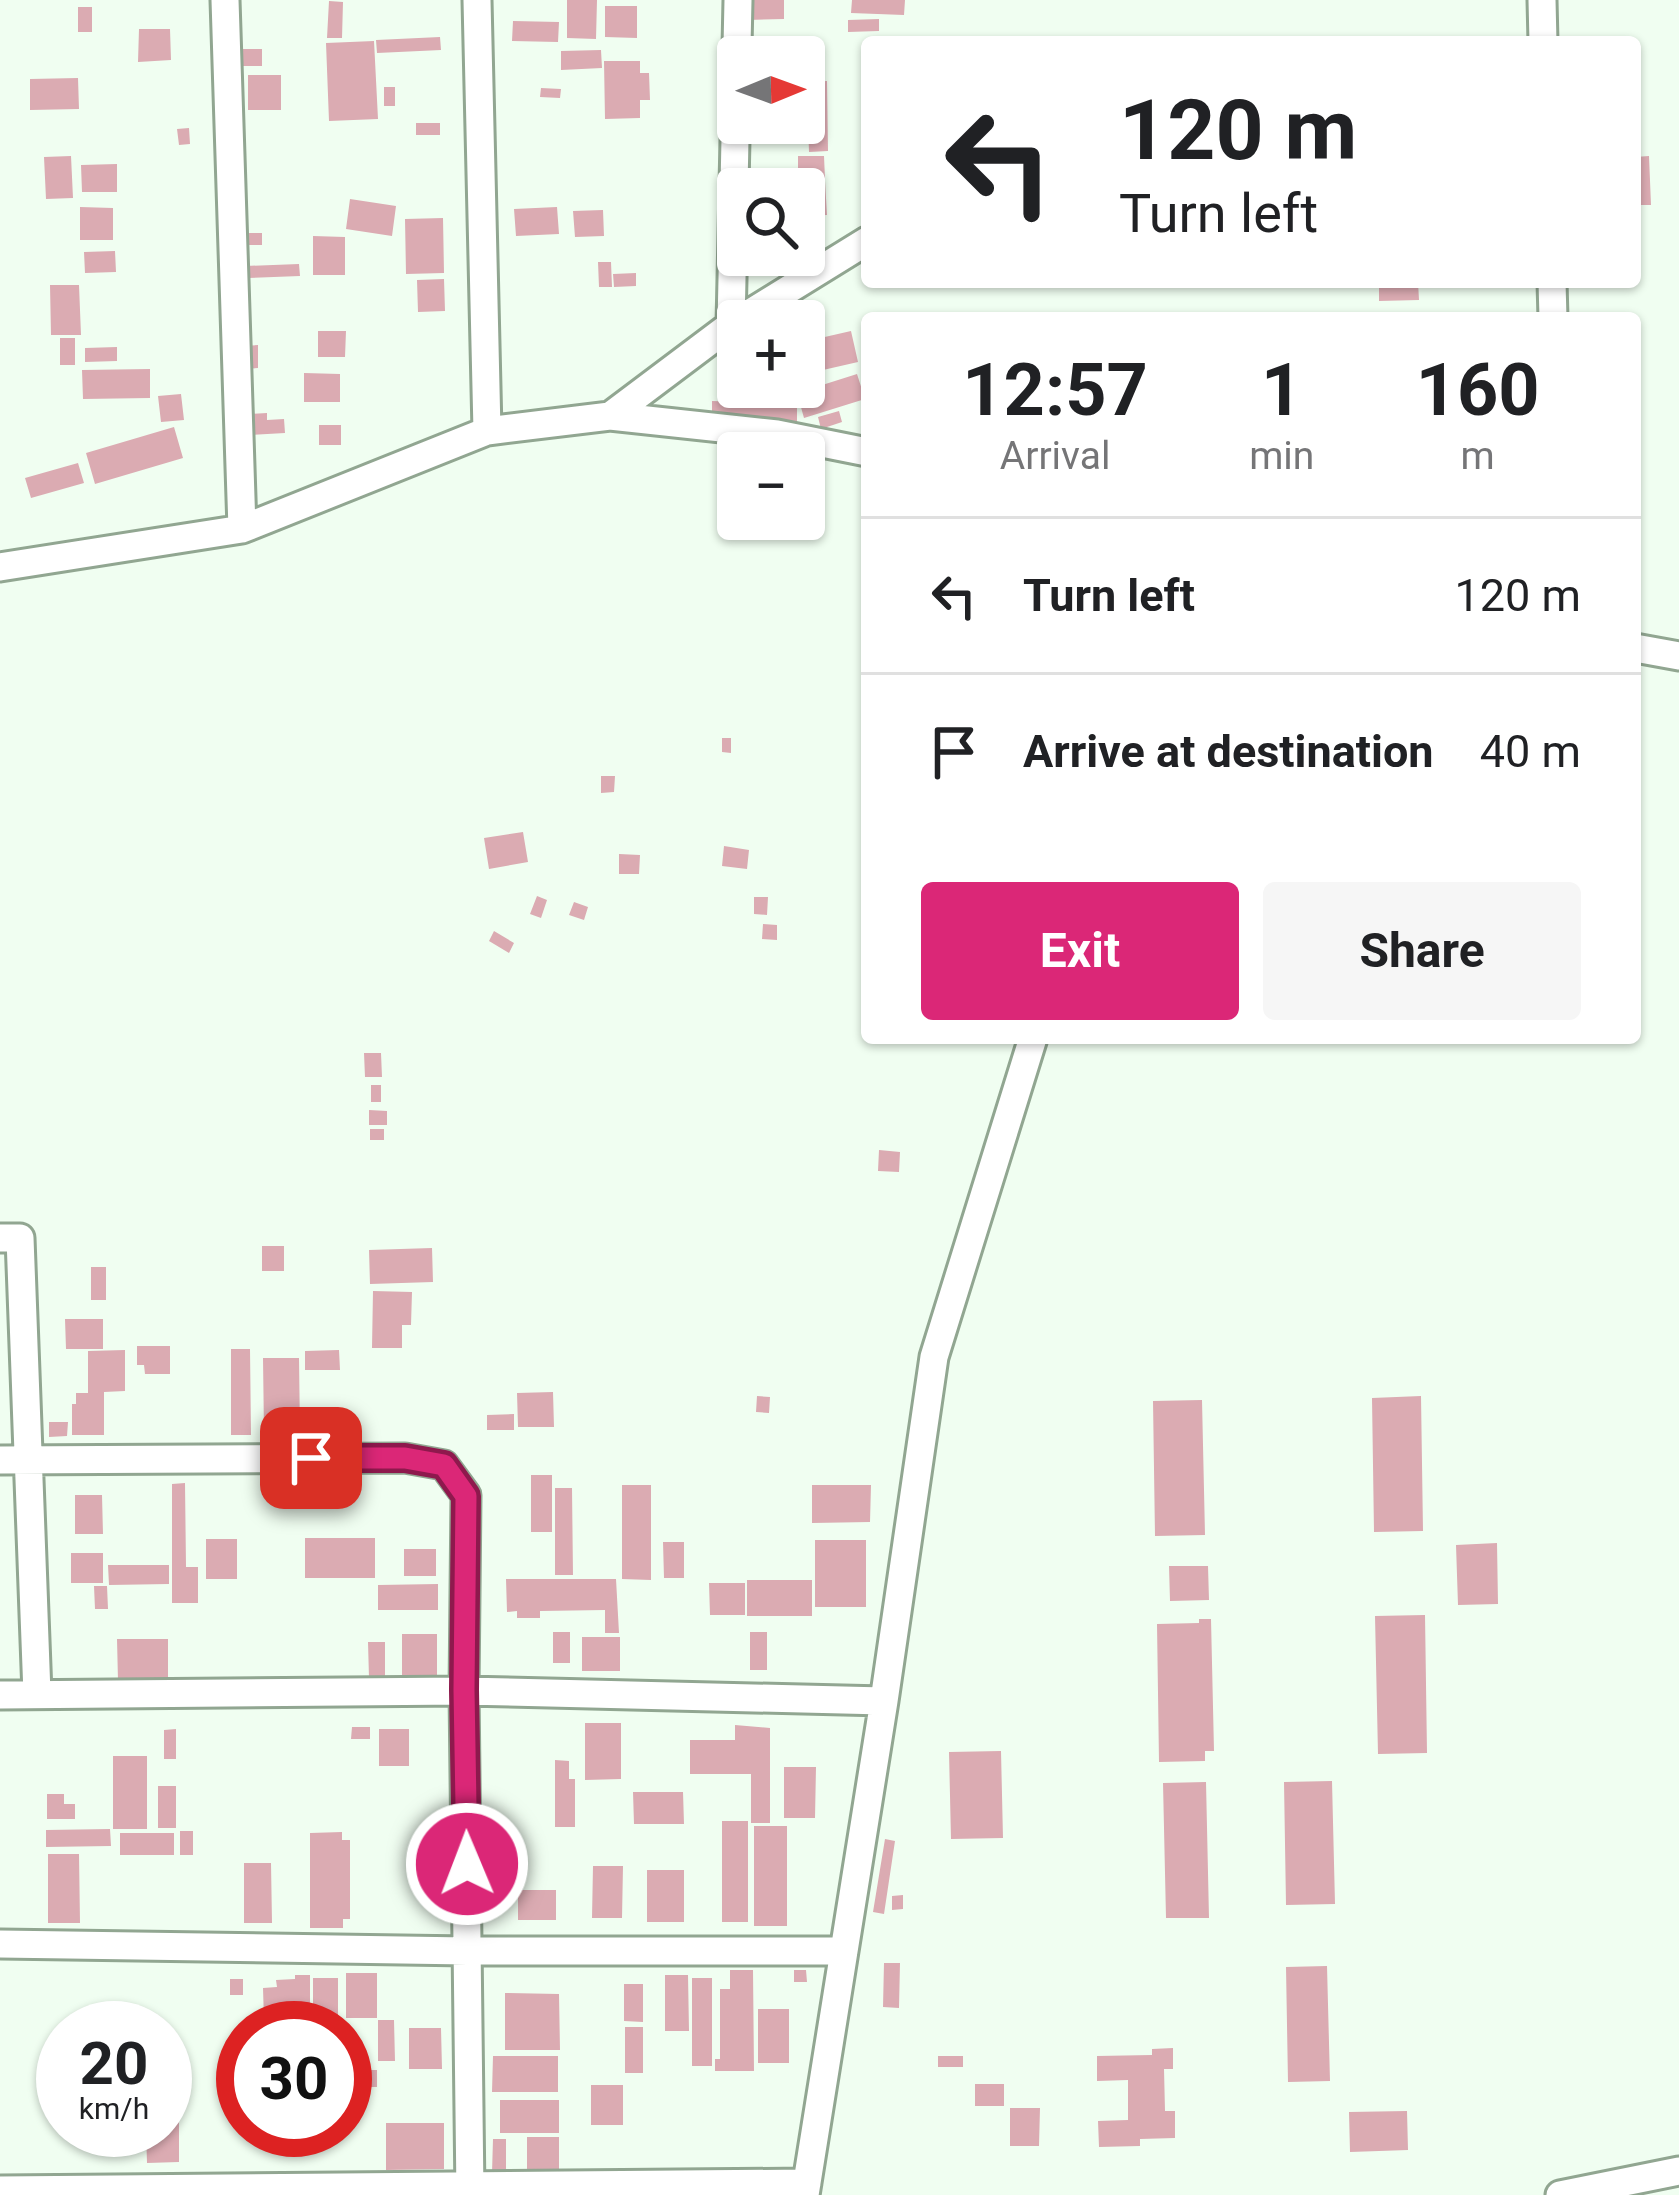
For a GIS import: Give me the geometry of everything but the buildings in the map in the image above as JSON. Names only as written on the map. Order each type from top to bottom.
[{"type":"street","points":[[225,0],[242,529]]},
{"type":"street","points":[[477,0],[487,431]]},
{"type":"street","points":[[732,300],[738,0]]},
{"type":"street","points":[[1542,0],[1543,36]]},
{"type":"street","points":[[771,300],[861,245]]},
{"type":"street","points":[[610,416],[717,336]]},
{"type":"street","points":[[0,567],[242,529],[487,431],[610,416],[777,434],[861,451]]},
{"type":"street","points":[[1641,649],[1679,656]]},
{"type":"street","points":[[0,2189],[806,2189],[934,1357],[1031,1044]]},
{"type":"street","points":[[0,1238],[20,1238],[13,1460],[37,1694]]},
{"type":"street","points":[[13,1460],[405,1458],[444,1465],[466,1496],[470,2191]]},
{"type":"street","points":[[0,1695],[464,1690],[884,1701]]},
{"type":"street","points":[[0,1944],[844,1951]]},
{"type":"street","points":[[1560,2195],[1679,2171]]},
{"type":"street","points":[[1609,2185],[1641,2195]]},
{"type":"route","points":[[311,1458],[405,1458],[444,1465],[466,1496],[467,1864]]}]
